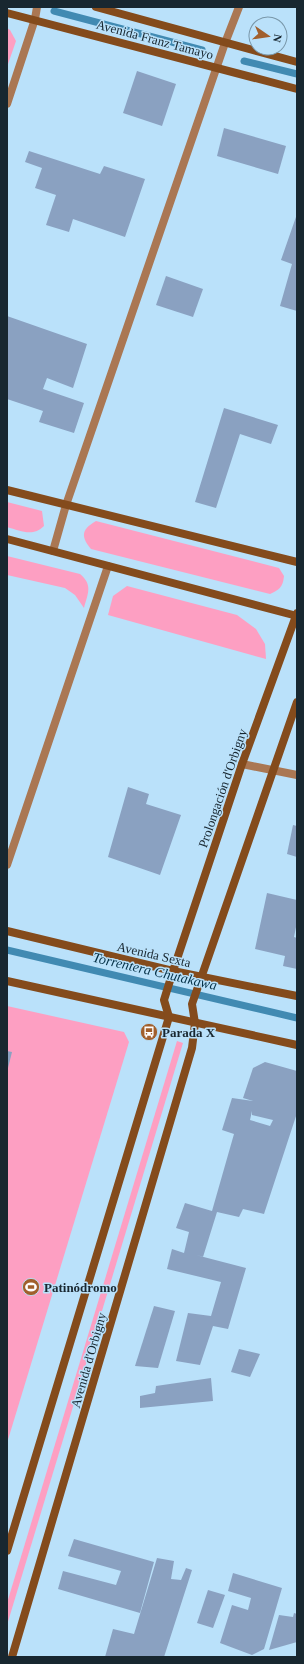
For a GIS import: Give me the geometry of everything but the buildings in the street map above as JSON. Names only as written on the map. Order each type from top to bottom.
[{"type":"main road","name":"Avenida Franz Tamayo","points":[[96,7],[297,62]]},
{"type":"main road","name":"Avenida Franz Tamayo","points":[[7,13],[35,19],[297,89]]},
{"type":"main road","points":[[7,490],[297,562]]},
{"type":"main road","points":[[7,539],[297,615]]},
{"type":"main road","name":"Prolongación d'Orbigny","points":[[172,972],[242,764],[297,615]]},
{"type":"main road","points":[[201,978],[297,702]]},
{"type":"main road","name":"Avenida Sexta","points":[[7,931],[172,972],[297,996]]},
{"type":"main road","points":[[168,1017],[164,1000],[172,972]]},
{"type":"main road","name":"Avenida d'Orbigny","points":[[12,1657],[192,1048],[195,1023],[192,1004],[201,978]]},
{"type":"main road","points":[[7,981],[297,1045]]},
{"type":"main road","name":"Avenida d'Orbigny","points":[[7,1551],[168,1017]]},
{"type":"street","points":[[7,104],[35,19],[37,7]]},
{"type":"street","points":[[53,551],[66,505],[218,68],[225,43],[239,7]]},
{"type":"street","points":[[7,865],[108,566]]},
{"type":"street","points":[[242,764],[297,775]]},
{"type":"shaded area","points":[[7,28],[10,30],[16,41],[7,67]]},
{"type":"shaded area","points":[[7,502],[42,511],[44,526],[31,532],[7,527]]},
{"type":"shaded area","points":[[96,521],[279,568],[284,576],[283,583],[278,589],[270,594],[91,549],[85,540],[84,533],[91,524]]},
{"type":"shaded area","points":[[7,556],[80,574],[87,582],[88,586],[88,594],[84,608],[75,595],[65,588],[7,575]]},
{"type":"shaded area","points":[[127,586],[237,615],[256,629],[265,644],[266,659],[108,615],[113,596]]},
{"type":"shaded area","name":"Patinódromo","points":[[7,1006],[124,1032],[129,1042],[7,1443]]},
{"type":"shaded area","points":[[177,1041],[183,1043],[7,1625],[7,1603]]},
{"type":"waterway","points":[[54,11],[202,50]]},
{"type":"waterway","points":[[244,61],[297,74]]},
{"type":"waterway","name":"Torrentera Chutakawa","points":[[7,950],[297,1018]]},
{"type":"place","name":"Parada X","points":[[149,1032]]},
{"type":"place","name":"Patinódromo","points":[[31,1287]]}]
